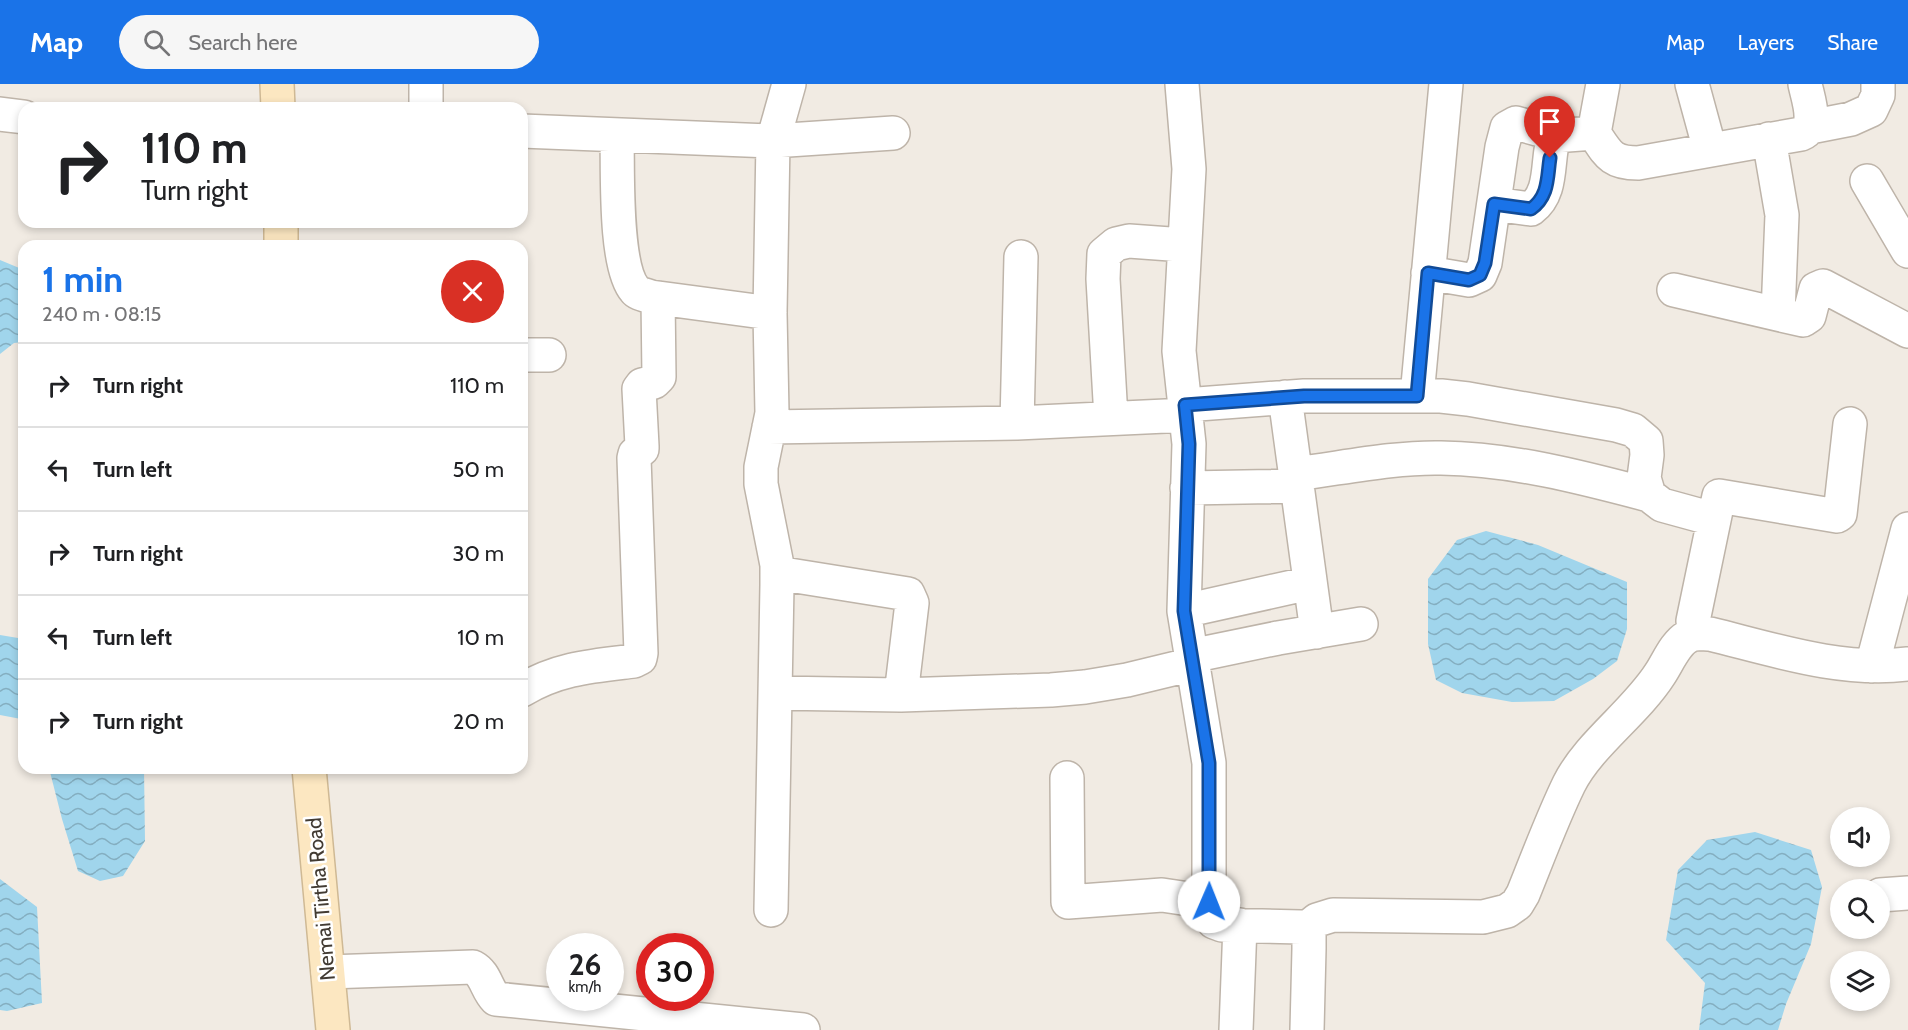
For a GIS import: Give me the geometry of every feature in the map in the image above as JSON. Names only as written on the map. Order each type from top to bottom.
[{"type":"street","points":[[277,84],[278,102]]},
{"type":"street","points":[[426,84],[426,102]]},
{"type":"street","points":[[771,910],[777,573],[761,484],[761,467],[772,412],[770,313],[773,141],[789,84]]},
{"type":"street","points":[[1182,84],[1189,169],[1179,351],[1189,444],[1184,611],[1209,763],[1209,915],[1214,922],[1222,925],[1306,929],[1309,935],[1307,1030]]},
{"type":"street","points":[[1417,396],[1446,84]]},
{"type":"street","points":[[1603,84],[1594,133],[1610,157],[1624,163],[1638,163],[1807,132],[1811,119],[1805,84]]},
{"type":"street","points":[[1692,84],[1710,150]]},
{"type":"street","points":[[1810,127],[1851,119],[1871,110],[1878,95],[1878,84]]},
{"type":"street","points":[[0,114],[18,116]]},
{"type":"street","points":[[1428,273],[1469,280],[1480,275],[1485,263],[1507,128],[1516,123],[1558,135],[1594,133]]},
{"type":"street","points":[[528,131],[773,141],[893,133]]},
{"type":"street","points":[[617,135],[620,251],[627,277],[636,291],[658,298],[770,313]]},
{"type":"street","points":[[1494,204],[1531,209],[1540,202],[1545,192],[1554,136],[1558,135]]},
{"type":"street","points":[[1769,139],[1782,215],[1778,314]]},
{"type":"street","points":[[1867,181],[1908,251]]},
{"type":"street","points":[[1112,418],[1103,279],[1104,254],[1116,244],[1130,241],[1184,245]]},
{"type":"street","points":[[1017,423],[1021,256]]},
{"type":"street","points":[[1674,290],[1803,320],[1809,316],[1816,289],[1823,286],[1908,331]]},
{"type":"street","points":[[528,687],[557,672],[634,661],[640,658],[634,458],[635,454],[642,449],[639,389],[642,385],[654,382],[659,377],[658,298]]},
{"type":"street","points":[[769,427],[1017,423],[1112,418],[1285,398],[1417,396],[1468,399],[1633,430],[1646,441],[1644,478],[1649,495]]},
{"type":"street","points":[[1285,398],[1317,632]]},
{"type":"street","points":[[1696,634],[1693,621],[1717,499],[1721,495],[1837,516],[1840,514],[1850,424]]},
{"type":"street","points":[[1187,488],[1296,480],[1402,460],[1473,459],[1547,470],[1649,495],[1662,505],[1713,519]]},
{"type":"street","points":[[1872,666],[1902,577],[1908,529]]},
{"type":"street","points":[[777,573],[908,594],[912,603],[901,695]]},
{"type":"street","points":[[1184,611],[1310,583]]},
{"type":"street","points":[[775,693],[901,695],[1084,687],[1192,660],[1361,624]]},
{"type":"street","points":[[1306,929],[1317,920],[1333,915],[1482,917],[1507,912],[1517,904],[1523,894],[1570,781],[1592,751],[1649,689],[1680,643],[1688,636],[1710,634],[1832,664],[1872,666],[1908,664]]},
{"type":"street","name":"Nemai Tirtha Road","points":[[310,774],[333,1030]]},
{"type":"street","points":[[1067,778],[1068,902],[1162,895],[1209,902]]},
{"type":"street","points":[[1890,894],[1908,893]]},
{"type":"street","points":[[1236,1030],[1240,925]]},
{"type":"street","points":[[328,972],[473,967],[479,970],[496,999],[803,1030]]},
{"type":"water","points":[[0,260],[18,268],[18,343],[14,343],[0,354]]},
{"type":"water","points":[[1486,531],[1538,545],[1627,582],[1627,629],[1617,661],[1593,679],[1554,701],[1512,702],[1462,693],[1436,680],[1428,644],[1428,579],[1457,540]]},
{"type":"water","points":[[0,635],[18,638],[18,718],[0,715]]},
{"type":"water","points":[[51,774],[144,774],[145,841],[123,876],[100,881],[78,871]]},
{"type":"water","points":[[1755,832],[1811,850],[1822,887],[1811,944],[1786,1004],[1778,1030],[1699,1030],[1705,983],[1666,940],[1678,870],[1707,840]]},
{"type":"water","points":[[0,879],[37,907],[42,1003],[7,1011],[0,1010]]},
{"type":"route","points":[[1209,902],[1209,763],[1184,611],[1189,444],[1189,425],[1185,405],[1304,396],[1417,396],[1428,273],[1469,280],[1480,275],[1485,263],[1494,204],[1531,209],[1540,202],[1545,192],[1550,158]]}]
